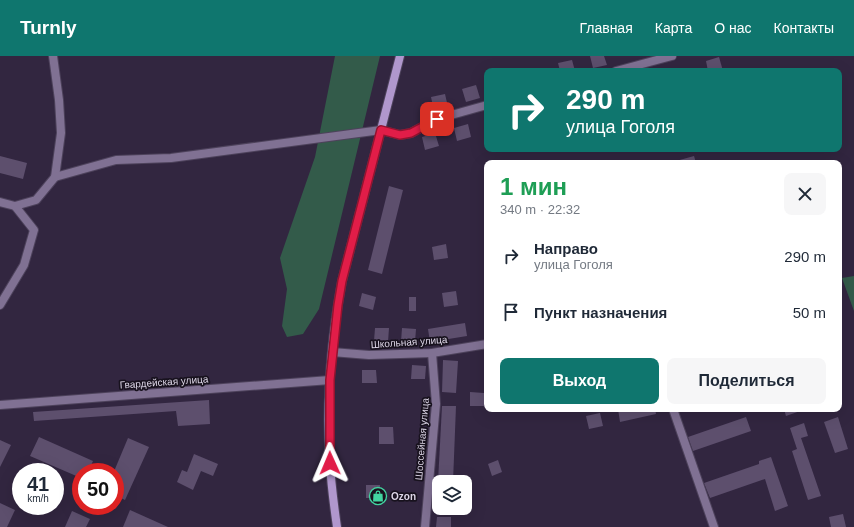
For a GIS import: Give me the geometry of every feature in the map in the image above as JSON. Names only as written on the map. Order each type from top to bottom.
[{"type":"main road","points":[[337,527],[330,463],[330,380],[338,305],[342,281],[400,56]]},
{"type":"street","points":[[0,202],[15,206],[36,200],[55,177],[61,133],[59,100],[53,56]]},
{"type":"street","points":[[627,68],[672,56]]},
{"type":"street","points":[[55,177],[116,160],[171,158],[381,130],[400,135],[411,133],[437,119],[484,106]]},
{"type":"street","points":[[0,305],[24,265],[34,230],[15,206]]},
{"type":"street","name":"Школьная улица","points":[[332,352],[369,355],[432,353],[484,344]]},
{"type":"street","name":"Шоссейная улица","points":[[425,527],[436,404],[432,353]]},
{"type":"street","name":"Гвардейская улица","points":[[0,404],[330,380]]},
{"type":"street","points":[[674,412],[714,527]]},
{"type":"green space","points":[[335,56],[380,56],[319,309],[303,334],[287,337],[282,326],[287,289],[280,258],[315,157]]},
{"type":"green space","points":[[854,276],[854,311],[842,278]]},
{"type":"building","points":[[590,56],[604,56],[607,65],[593,68]]},
{"type":"building","points":[[719,57],[722,68],[707,68],[706,61]]},
{"type":"building","points":[[572,60],[574,68],[559,68],[558,63]]},
{"type":"building","points":[[476,85],[480,98],[466,102],[462,89]]},
{"type":"building","points":[[445,94],[448,107],[434,111],[431,97]]},
{"type":"building","points":[[468,124],[471,137],[457,141],[454,128]]},
{"type":"building","points":[[435,133],[439,146],[425,150],[422,137]]},
{"type":"building","points":[[0,156],[27,163],[23,179],[0,173]]},
{"type":"building","points":[[694,156],[695,160],[680,160]]},
{"type":"building","points":[[389,186],[403,190],[382,274],[368,270]]},
{"type":"building","points":[[446,244],[448,258],[434,260],[432,247]]},
{"type":"building","points":[[456,291],[458,305],[444,307],[442,293]]},
{"type":"building","points":[[362,293],[376,297],[373,310],[359,306]]},
{"type":"building","points":[[409,297],[416,297],[416,311],[409,311]]},
{"type":"building","points":[[465,323],[467,336],[430,342],[428,329]]},
{"type":"building","points":[[375,328],[389,328],[388,342],[374,341]]},
{"type":"building","points":[[402,328],[416,329],[415,342],[401,342]]},
{"type":"building","points":[[443,360],[458,361],[456,393],[442,392]]},
{"type":"building","points":[[412,365],[426,366],[425,379],[411,379]]},
{"type":"building","points":[[362,370],[376,370],[377,383],[362,383]]},
{"type":"building","points":[[470,392],[484,393],[484,406],[470,406]]},
{"type":"building","points":[[209,400],[210,424],[178,426],[176,411],[34,421],[33,412]]},
{"type":"building","points":[[442,406],[456,406],[453,475],[438,475]]},
{"type":"building","points":[[618,412],[656,412],[656,414],[620,422]]},
{"type":"building","points":[[785,412],[797,412],[786,416]]},
{"type":"building","points":[[600,413],[603,426],[589,429],[586,416]]},
{"type":"building","points":[[746,417],[751,431],[693,451],[688,437]]},
{"type":"building","points":[[838,417],[848,449],[835,453],[824,422]]},
{"type":"building","points":[[804,423],[808,436],[801,438],[821,496],[808,500],[792,451],[797,449],[790,428]]},
{"type":"building","points":[[379,427],[393,427],[394,444],[379,444]]},
{"type":"building","points":[[39,437],[93,461],[92,463],[72,463],[72,474],[64,471],[64,463],[46,463],[30,456]]},
{"type":"building","points":[[128,438],[149,447],[125,500],[124,463],[118,463]]},
{"type":"building","points":[[0,440],[11,445],[0,467]]},
{"type":"building","points":[[194,454],[218,464],[213,476],[201,471],[193,490],[177,482],[182,470],[187,472]]},
{"type":"building","points":[[771,457],[788,506],[775,511],[765,479],[710,498],[704,483],[759,464],[759,461]]},
{"type":"building","points":[[498,460],[502,472],[492,476],[488,464]]},
{"type":"building","points":[[366,485],[380,485],[380,498],[366,498]]},
{"type":"building","points":[[0,503],[12,509],[13,515],[7,527],[0,527]]},
{"type":"building","points":[[130,510],[168,527],[123,527]]},
{"type":"building","points":[[72,511],[72,515],[81,515],[90,519],[86,527],[65,527]]},
{"type":"building","points":[[843,514],[846,527],[831,527],[829,517]]},
{"type":"building","points":[[437,517],[451,517],[451,527],[436,527]]},
{"type":"place","name":"Ozon","points":[[378,496]]},
{"type":"route","points":[[330,463],[330,380],[338,305],[342,281],[381,130],[400,135],[411,133],[437,119]]}]
